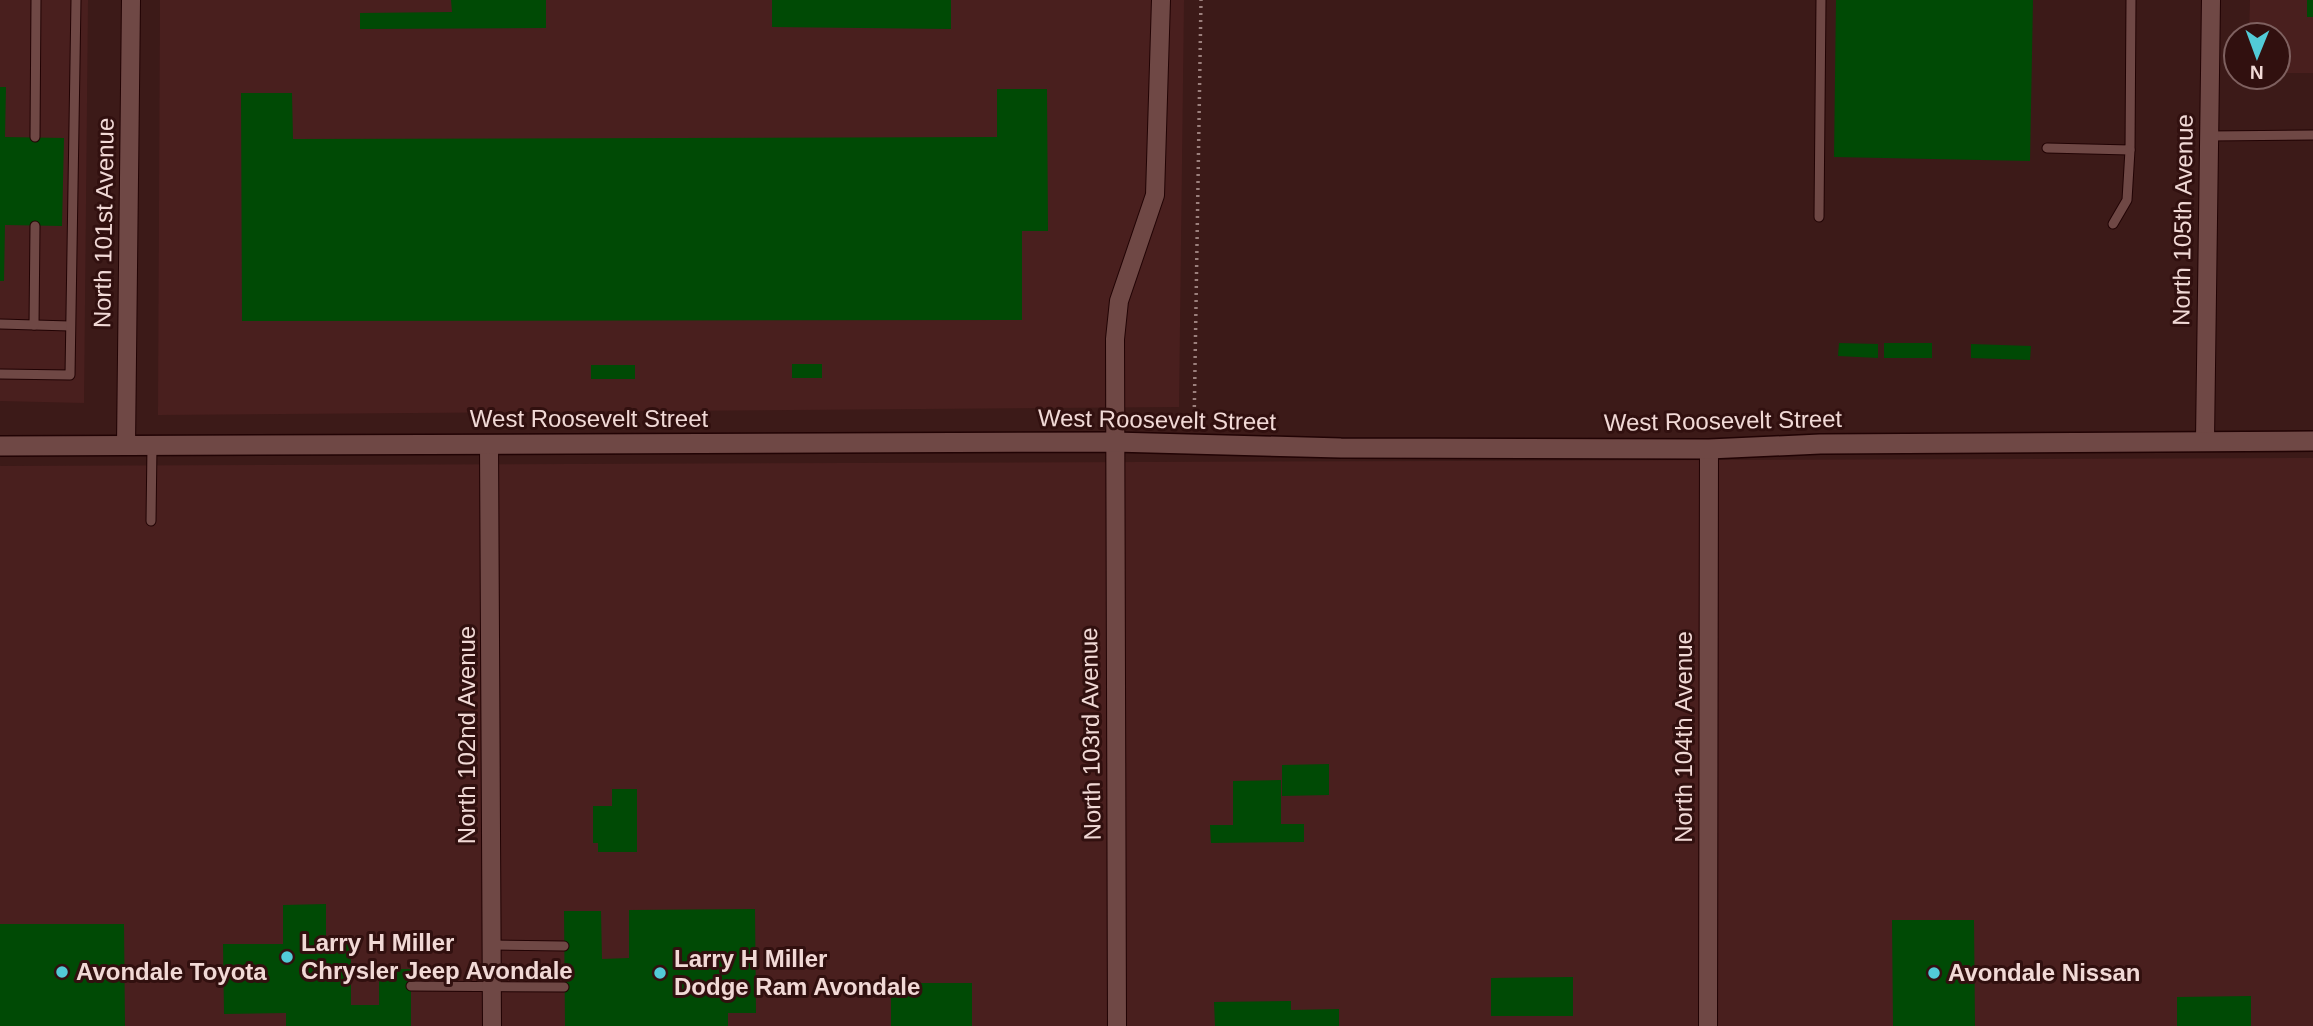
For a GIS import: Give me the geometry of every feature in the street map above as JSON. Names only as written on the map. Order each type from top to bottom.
[{"type":"street","name":"North 101st Avenue","points":[[126,446],[131,0]]},
{"type":"street","name":"North 103rd Avenue","points":[[1117,1026],[1114,442],[1119,301],[1156,183],[1161,0]]},
{"type":"street","name":"North 105th Avenue","points":[[2205,440],[2211,0]]},
{"type":"street","name":"West Roosevelt Street","points":[[0,446],[1114,442],[1341,448],[1709,449],[1820,444],[2313,441]]},
{"type":"street","name":"North 102nd Avenue","points":[[489,444],[492,1026]]},
{"type":"street","name":"North 104th Avenue","points":[[1709,449],[1709,1026]]},
{"type":"lane","points":[[35,138],[36,0]]},
{"type":"lane","points":[[0,374],[70,375],[76,0]]},
{"type":"lane","points":[[1819,217],[1821,0]]},
{"type":"lane","points":[[2113,224],[2127,200],[2131,0]]},
{"type":"lane","points":[[2209,136],[2313,135]]},
{"type":"lane","points":[[2047,148],[2130,150]]},
{"type":"lane","points":[[34,325],[35,226]]},
{"type":"lane","points":[[0,324],[70,326]]},
{"type":"lane","points":[[151,521],[152,446]]},
{"type":"lane","points":[[492,945],[564,946]]},
{"type":"lane","points":[[411,986],[564,986]]},
{"type":"path","points":[[1193,444],[1201,0]]},
{"type":"shaded area","points":[[0,0],[88,0],[84,403],[0,401]]},
{"type":"shaded area","points":[[160,0],[1184,0],[1179,407],[158,415]]},
{"type":"shaded area","points":[[2250,0],[2313,0],[2313,73],[2292,73],[2292,21],[2249,21]]},
{"type":"shaded area","points":[[2313,458],[2313,1026],[0,1026],[0,466]]},
{"type":"building","points":[[451,0],[546,0],[546,28],[360,29],[360,13],[452,12]]},
{"type":"building","points":[[772,0],[951,0],[951,29],[772,27]]},
{"type":"building","points":[[1836,0],[2033,0],[2030,161],[1834,157]]},
{"type":"building","points":[[2307,0],[2313,0],[2313,17],[2307,17]]},
{"type":"building","points":[[0,87],[6,87],[5,137],[64,138],[62,226],[5,225],[4,281],[0,281]]},
{"type":"building","points":[[997,89],[1047,89],[1048,231],[1022,231],[1022,320],[242,321],[241,93],[292,93],[293,139],[997,137]]},
{"type":"building","points":[[1839,343],[1878,344],[1878,358],[1838,356]]},
{"type":"building","points":[[1884,343],[1932,343],[1932,358],[1884,358]]},
{"type":"building","points":[[1971,344],[2031,346],[2030,360],[1971,358]]},
{"type":"building","points":[[792,364],[822,364],[822,378],[792,378]]},
{"type":"building","points":[[591,365],[635,365],[635,379],[591,379]]},
{"type":"building","points":[[1329,764],[1329,795],[1282,796],[1282,765]]},
{"type":"building","points":[[1281,780],[1281,824],[1304,824],[1304,842],[1211,843],[1210,825],[1233,825],[1233,781]]},
{"type":"building","points":[[612,789],[637,789],[637,852],[598,852],[598,843],[593,843],[593,806],[612,806]]},
{"type":"building","name":"Larry H Miller Chrysler Jeep Avondale","points":[[326,904],[326,945],[351,944],[351,1005],[379,1005],[379,969],[411,969],[411,1026],[286,1026],[286,1013],[224,1014],[223,944],[283,944],[283,905]]},
{"type":"building","name":"Larry H Miller Dodge Ram Avondale","points":[[755,909],[756,1013],[728,1013],[728,1026],[565,1026],[564,911],[601,911],[602,959],[629,958],[629,910]]},
{"type":"building","name":"Avondale Nissan","points":[[1892,920],[1974,920],[1975,1026],[1893,1026]]},
{"type":"building","name":"Avondale Toyota","points":[[0,924],[124,924],[125,1026],[0,1026]]},
{"type":"building","points":[[1573,977],[1573,1016],[1491,1016],[1491,978]]},
{"type":"building","points":[[891,983],[972,983],[972,1026],[891,1026]]},
{"type":"building","points":[[2251,996],[2251,1026],[2177,1026],[2177,997]]},
{"type":"building","points":[[1291,1001],[1291,1010],[1339,1009],[1339,1026],[1215,1026],[1214,1002]]},
{"type":"place","name":"Larry H Miller Chrysler Jeep Avondale","points":[[287,957]]},
{"type":"place","name":"Avondale Toyota","points":[[62,972]]},
{"type":"place","name":"Larry H Miller Dodge Ram Avondale","points":[[660,973]]},
{"type":"place","name":"Avondale Nissan","points":[[1934,973]]}]
